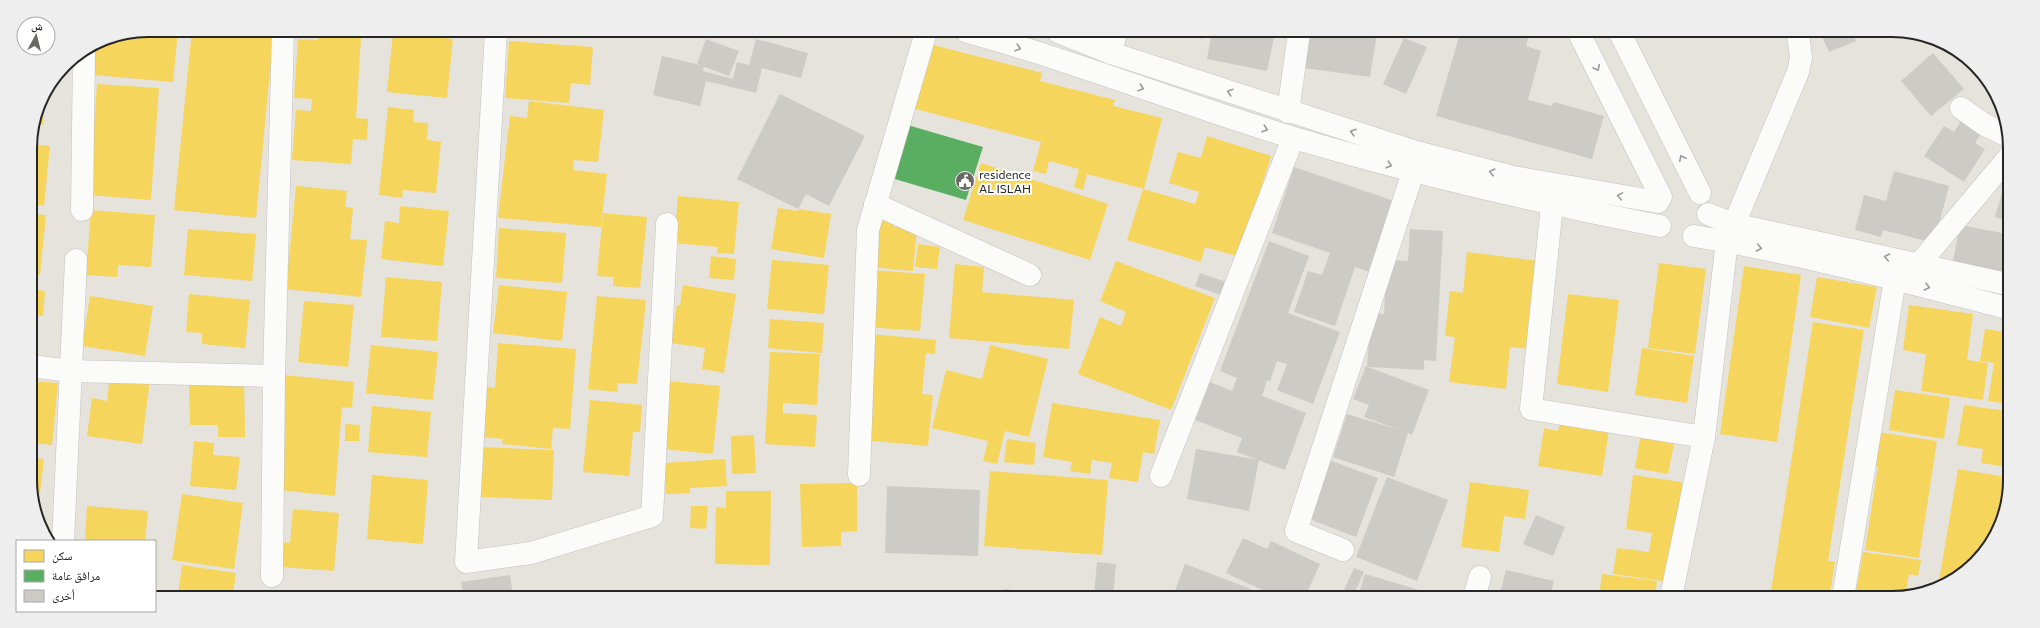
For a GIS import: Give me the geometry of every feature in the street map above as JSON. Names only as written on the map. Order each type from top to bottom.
[{"type":"street","points":[[272,576],[274,376],[283,37]]},
{"type":"street","points":[[496,37],[466,562],[531,553],[652,516],[667,224]]},
{"type":"street","points":[[859,475],[868,230],[925,37]]},
{"type":"street","points":[[982,37],[1293,138],[1413,172],[1552,205],[1660,226]]},
{"type":"street","points":[[1071,37],[1111,53],[1288,112],[1464,166],[1513,177],[1660,200]]},
{"type":"street","points":[[1111,53],[1115,37]]},
{"type":"street","points":[[1288,112],[1298,37]]},
{"type":"street","points":[[1581,37],[1660,200]]},
{"type":"street","points":[[1622,37],[1700,194],[1706,203],[1708,214],[1706,223],[1694,236]]},
{"type":"street","points":[[1672,591],[1704,437],[1730,233],[1798,72],[1801,58],[1798,37]]},
{"type":"street","points":[[82,210],[84,58]]},
{"type":"street","points":[[1961,108],[1985,125],[2002,133]]},
{"type":"street","points":[[1161,476],[1293,138]]},
{"type":"street","points":[[1919,264],[2003,164]]},
{"type":"street","points":[[1343,550],[1296,531],[1413,172]]},
{"type":"street","points":[[1700,194],[1692,189],[1684,187],[1668,191],[1660,200],[1657,219],[1660,226],[1671,236],[1686,238],[1730,233],[1919,264],[2003,283]]},
{"type":"street","points":[[875,204],[1030,275]]},
{"type":"street","points":[[1552,205],[1531,409],[1704,437]]},
{"type":"street","points":[[1708,214],[1730,233],[1895,279],[2003,307]]},
{"type":"street","points":[[63,540],[76,260]]},
{"type":"street","points":[[1844,591],[1895,279]]},
{"type":"street","points":[[37,367],[71,371],[274,376]]},
{"type":"building: سكن","points":[[177,37],[173,82],[93,75],[95,51],[105,45],[133,38]]},
{"type":"building: سكن","points":[[191,37],[273,37],[256,218],[174,210]]},
{"type":"building: سكن","points":[[319,37],[361,38],[356,118],[368,119],[367,140],[353,139],[351,164],[292,160],[296,110],[311,111],[312,99],[294,98],[298,39],[318,40]]},
{"type":"building: سكن","points":[[393,37],[433,37],[453,39],[447,98],[387,92]]},
{"type":"building: سكن","points":[[509,41],[593,47],[590,85],[571,83],[569,103],[505,98]]},
{"type":"building: سكن","points":[[929,44],[1042,73],[1040,81],[1115,100],[1113,106],[1162,118],[1144,189],[1087,174],[1083,190],[1074,187],[1079,169],[1049,161],[1046,174],[1033,171],[1041,142],[912,108]]},
{"type":"building: سكن","points":[[97,84],[159,88],[151,200],[89,195]]},
{"type":"building: سكن","points":[[529,101],[604,110],[598,162],[574,160],[573,170],[607,174],[601,227],[498,218],[510,116],[527,118]]},
{"type":"building: سكن","points":[[388,107],[414,110],[413,122],[428,123],[427,140],[441,142],[436,193],[403,190],[402,198],[379,195]]},
{"type":"building: سكن","points":[[44,108],[43,125],[39,125]]},
{"type":"building: سكن","points":[[1207,136],[1271,156],[1240,257],[1205,247],[1201,262],[1127,240],[1143,189],[1195,204],[1199,192],[1169,183],[1178,152],[1201,158]]},
{"type":"building: سكن","points":[[37,145],[50,146],[44,206],[37,205]]},
{"type":"building: سكن","points":[[981,163],[1108,204],[1090,260],[963,220]]},
{"type":"building: سكن","points":[[296,186],[347,191],[345,207],[353,208],[350,239],[367,240],[361,297],[286,289]]},
{"type":"building: سكن","points":[[678,196],[739,202],[734,254],[717,253],[718,247],[674,243]]},
{"type":"building: سكن","points":[[400,206],[449,211],[443,266],[381,259],[385,221],[399,223]]},
{"type":"building: سكن","points":[[778,208],[798,211],[799,209],[831,214],[824,258],[771,249]]},
{"type":"building: سكن","points":[[91,210],[155,215],[151,267],[118,265],[117,277],[86,275]]},
{"type":"building: سكن","points":[[874,212],[895,214],[894,227],[917,229],[913,271],[869,267]]},
{"type":"building: سكن","points":[[603,213],[647,217],[640,288],[613,286],[613,277],[597,276]]},
{"type":"building: سكن","points":[[37,214],[46,215],[40,275],[37,275]]},
{"type":"building: سكن","points":[[499,228],[566,233],[562,283],[496,278]]},
{"type":"building: سكن","points":[[188,229],[256,234],[252,281],[184,275]]},
{"type":"building: سكن","points":[[918,244],[940,247],[937,269],[915,267]]},
{"type":"building: سكن","points":[[1467,252],[1539,261],[1529,349],[1510,347],[1506,389],[1449,382],[1455,337],[1445,336],[1450,291],[1463,293]]},
{"type":"building: سكن","points":[[711,256],[736,259],[734,280],[709,278]]},
{"type":"building: سكن","points":[[772,260],[829,265],[824,314],[767,309]]},
{"type":"building: سكن","points":[[1116,261],[1215,298],[1171,410],[1078,374],[1100,317],[1121,326],[1126,312],[1100,301]]},
{"type":"building: سكن","points":[[1659,263],[1706,269],[1695,354],[1648,348]]},
{"type":"building: سكن","points":[[955,264],[984,267],[982,292],[1074,300],[1069,349],[949,338]]},
{"type":"building: سكن","points":[[1744,266],[1801,275],[1777,442],[1720,434]]},
{"type":"building: سكن","points":[[871,270],[925,274],[920,331],[866,327]]},
{"type":"building: سكن","points":[[386,277],[442,282],[437,341],[381,337]]},
{"type":"building: سكن","points":[[1817,277],[1877,287],[1869,328],[1810,317]]},
{"type":"building: سكن","points":[[499,285],[567,292],[562,341],[493,333]]},
{"type":"building: سكن","points":[[683,285],[736,294],[724,373],[702,369],[705,348],[671,343],[677,305],[680,305]]},
{"type":"building: سكن","points":[[37,290],[45,291],[43,316],[37,316]]},
{"type":"building: سكن","points":[[189,294],[250,300],[245,348],[202,344],[202,333],[186,332]]},
{"type":"building: سكن","points":[[1568,294],[1619,300],[1608,392],[1557,384]]},
{"type":"building: سكن","points":[[90,296],[153,306],[145,356],[82,346]]},
{"type":"building: سكن","points":[[597,296],[646,300],[637,384],[618,383],[617,392],[588,389]]},
{"type":"building: سكن","points":[[304,301],[354,305],[348,367],[298,362]]},
{"type":"building: سكن","points":[[1909,305],[1973,314],[1967,360],[1988,363],[1983,400],[1921,391],[1926,354],[1903,350]]},
{"type":"building: سكن","points":[[770,319],[824,323],[822,353],[768,348]]},
{"type":"building: سكن","points":[[1813,322],[1864,330],[1828,561],[1835,562],[1830,591],[1771,591]]},
{"type":"building: سكن","points":[[1985,329],[2003,331],[2003,403],[1988,401],[1994,363],[1980,361]]},
{"type":"building: سكن","points":[[870,334],[936,340],[935,354],[926,353],[922,394],[933,395],[928,446],[863,440]]},
{"type":"building: سكن","points":[[498,343],[576,349],[570,429],[553,428],[551,449],[502,444],[503,439],[481,437],[485,387],[495,388]]},
{"type":"building: سكن","points":[[371,345],[438,352],[433,400],[366,393]]},
{"type":"building: سكن","points":[[990,345],[1048,359],[1029,437],[1005,431],[997,464],[983,461],[988,441],[932,428],[946,370],[982,379]]},
{"type":"building: سكن","points":[[1642,348],[1694,356],[1687,403],[1635,395]]},
{"type":"building: سكن","points":[[770,352],[820,354],[817,405],[783,403],[783,413],[817,415],[815,447],[765,444]]},
{"type":"building: سكن","points":[[110,374],[150,379],[142,444],[87,436],[92,398],[107,401]]},
{"type":"building: سكن","points":[[283,375],[354,382],[352,408],[342,407],[335,496],[279,490],[285,435],[277,434]]},
{"type":"building: سكن","points":[[189,378],[244,378],[245,437],[218,437],[218,425],[190,425]]},
{"type":"building: سكن","points":[[37,381],[58,383],[52,445],[37,444]]},
{"type":"building: سكن","points":[[669,381],[720,386],[713,454],[662,449]]},
{"type":"building: سكن","points":[[1895,390],[1950,398],[1944,439],[1889,430]]},
{"type":"building: سكن","points":[[590,400],[642,405],[640,432],[633,432],[629,476],[583,472]]},
{"type":"building: سكن","points":[[1052,403],[1160,420],[1154,454],[1143,452],[1138,482],[1109,478],[1112,463],[1092,460],[1090,474],[1070,471],[1072,462],[1043,457]]},
{"type":"building: سكن","points":[[1964,405],[2003,411],[2003,467],[1981,463],[1983,449],[1957,445]]},
{"type":"building: سكن","points":[[372,406],[431,412],[427,457],[368,452]]},
{"type":"building: سكن","points":[[1561,415],[1610,423],[1602,476],[1538,466],[1544,428],[1558,431]]},
{"type":"building: سكن","points":[[345,424],[360,425],[359,441],[345,441]]},
{"type":"building: سكن","points":[[1877,432],[1937,441],[1919,558],[1865,550],[1878,466],[1872,465]]},
{"type":"building: سكن","points":[[754,435],[756,473],[732,474],[731,436]]},
{"type":"building: سكن","points":[[1640,438],[1674,443],[1668,474],[1635,468]]},
{"type":"building: سكن","points":[[1007,439],[1036,443],[1034,465],[1004,462]]},
{"type":"building: سكن","points":[[194,441],[214,443],[213,455],[240,457],[236,490],[190,486]]},
{"type":"building: سكن","points":[[479,447],[554,450],[552,500],[478,497]]},
{"type":"building: سكن","points":[[37,458],[44,459],[40,493],[38,493],[37,487]]},
{"type":"building: سكن","points":[[725,459],[727,486],[690,488],[690,493],[666,494],[664,463]]},
{"type":"building: سكن","points":[[1958,469],[2003,476],[2002,495],[1992,529],[1971,559],[1960,568],[1939,581]]},
{"type":"building: سكن","points":[[990,471],[1108,480],[1102,555],[984,546]]},
{"type":"building: سكن","points":[[372,475],[428,480],[423,544],[367,539]]},
{"type":"building: سكن","points":[[1633,475],[1682,482],[1669,582],[1613,574],[1617,548],[1649,552],[1652,533],[1626,529]]},
{"type":"building: سكن","points":[[1470,482],[1529,490],[1525,519],[1504,516],[1499,552],[1461,547]]},
{"type":"building: سكن","points":[[857,483],[857,531],[841,532],[841,546],[802,547],[800,484]]},
{"type":"building: سكن","points":[[726,491],[771,491],[770,565],[715,564],[716,507],[726,508]]},
{"type":"building: سكن","points":[[182,494],[243,503],[234,569],[172,560]]},
{"type":"building: سكن","points":[[87,506],[148,511],[145,540],[85,540]]},
{"type":"building: سكن","points":[[691,506],[708,506],[706,529],[690,528]]},
{"type":"building: سكن","points":[[293,509],[339,513],[334,571],[281,567],[282,542],[290,543]]},
{"type":"building: سكن","points":[[1863,552],[1921,560],[1918,576],[1909,574],[1906,590],[1856,591]]},
{"type":"building: سكن","points":[[182,565],[236,573],[233,591],[178,591]]},
{"type":"building: سكن","points":[[1602,574],[1657,581],[1656,591],[1600,591]]},
{"type":"building: مرافق عامة","points":[[904,124],[983,147],[966,200],[888,177]]},
{"type":"building: أخرى","points":[[1211,37],[1274,37],[1267,71],[1207,59]]},
{"type":"building: أخرى","points":[[1308,37],[1376,37],[1370,77],[1304,68]]},
{"type":"building: أخرى","points":[[1459,37],[1528,37],[1526,46],[1541,51],[1528,100],[1552,106],[1554,102],[1604,116],[1592,159],[1436,116]]},
{"type":"building: أخرى","points":[[1822,37],[1854,37],[1856,41],[1829,52]]},
{"type":"building: أخرى","points":[[1404,38],[1427,47],[1406,94],[1383,84]]},
{"type":"building: أخرى","points":[[706,39],[739,51],[729,76],[697,64]]},
{"type":"building: أخرى","points":[[756,39],[808,53],[801,78],[762,68],[756,93],[706,81],[700,106],[653,95],[662,56],[704,66],[703,71],[733,79],[737,62],[749,65]]},
{"type":"building: أخرى","points":[[1933,53],[1964,89],[1931,116],[1901,81]]},
{"type":"building: أخرى","points":[[780,94],[865,136],[829,206],[806,194],[798,209],[737,179]]},
{"type":"building: أخرى","points":[[1966,113],[1986,126],[1975,143],[1985,149],[1964,182],[1924,156],[1944,126],[1954,132]]},
{"type":"building: أخرى","points":[[1294,167],[1397,202],[1373,273],[1355,267],[1335,326],[1294,312],[1308,271],[1322,275],[1330,253],[1272,233]]},
{"type":"building: أخرى","points":[[1894,171],[1949,186],[1934,243],[1883,230],[1881,237],[1855,230],[1864,195],[1886,201]]},
{"type":"building: أخرى","points":[[2003,190],[2003,220],[1995,217]]},
{"type":"building: أخرى","points":[[1960,225],[2003,233],[2003,280],[1953,261]]},
{"type":"building: أخرى","points":[[1410,229],[1443,231],[1436,361],[1424,360],[1424,370],[1368,367],[1429,390],[1412,435],[1408,433],[1394,477],[1333,457],[1347,414],[1400,430],[1364,417],[1369,405],[1353,399],[1366,366],[1367,367],[1371,313],[1384,314],[1387,260],[1408,261]]},
{"type":"building: أخرى","points":[[1269,241],[1309,256],[1288,313],[1340,332],[1313,404],[1277,390],[1287,364],[1277,361],[1270,381],[1267,380],[1262,396],[1306,413],[1285,470],[1237,452],[1242,438],[1195,420],[1210,382],[1232,391],[1237,378],[1220,371]]},
{"type":"building: أخرى","points":[[1200,273],[1229,283],[1224,296],[1195,286]]},
{"type":"building: أخرى","points":[[1196,449],[1259,460],[1249,511],[1187,499]]},
{"type":"building: أخرى","points":[[1326,459],[1378,478],[1356,537],[1304,517]]},
{"type":"building: أخرى","points":[[1387,477],[1448,500],[1417,581],[1356,557]]},
{"type":"building: أخرى","points":[[887,486],[980,490],[978,556],[885,553]]},
{"type":"building: أخرى","points":[[1536,515],[1565,527],[1553,556],[1523,544]]},
{"type":"building: أخرى","points":[[1243,538],[1267,549],[1271,541],[1320,564],[1308,591],[1264,591],[1226,573]]},
{"type":"building: أخرى","points":[[1097,562],[1116,564],[1113,591],[1094,591]]},
{"type":"building: أخرى","points":[[1185,564],[1251,589],[1250,591],[1175,591]]},
{"type":"building: أخرى","points":[[1354,568],[1364,572],[1355,591],[1344,590]]},
{"type":"building: أخرى","points":[[1506,570],[1554,581],[1552,591],[1501,591]]},
{"type":"building: أخرى","points":[[1365,574],[1423,591],[1360,591]]},
{"type":"building: أخرى","points":[[510,575],[512,591],[462,591],[461,582]]},
{"type":"building: أخرى","points":[[1005,589],[1022,591],[1005,591]]},
{"type":"place","name":"residence AL ISLAH","points":[[965,181]]}]
